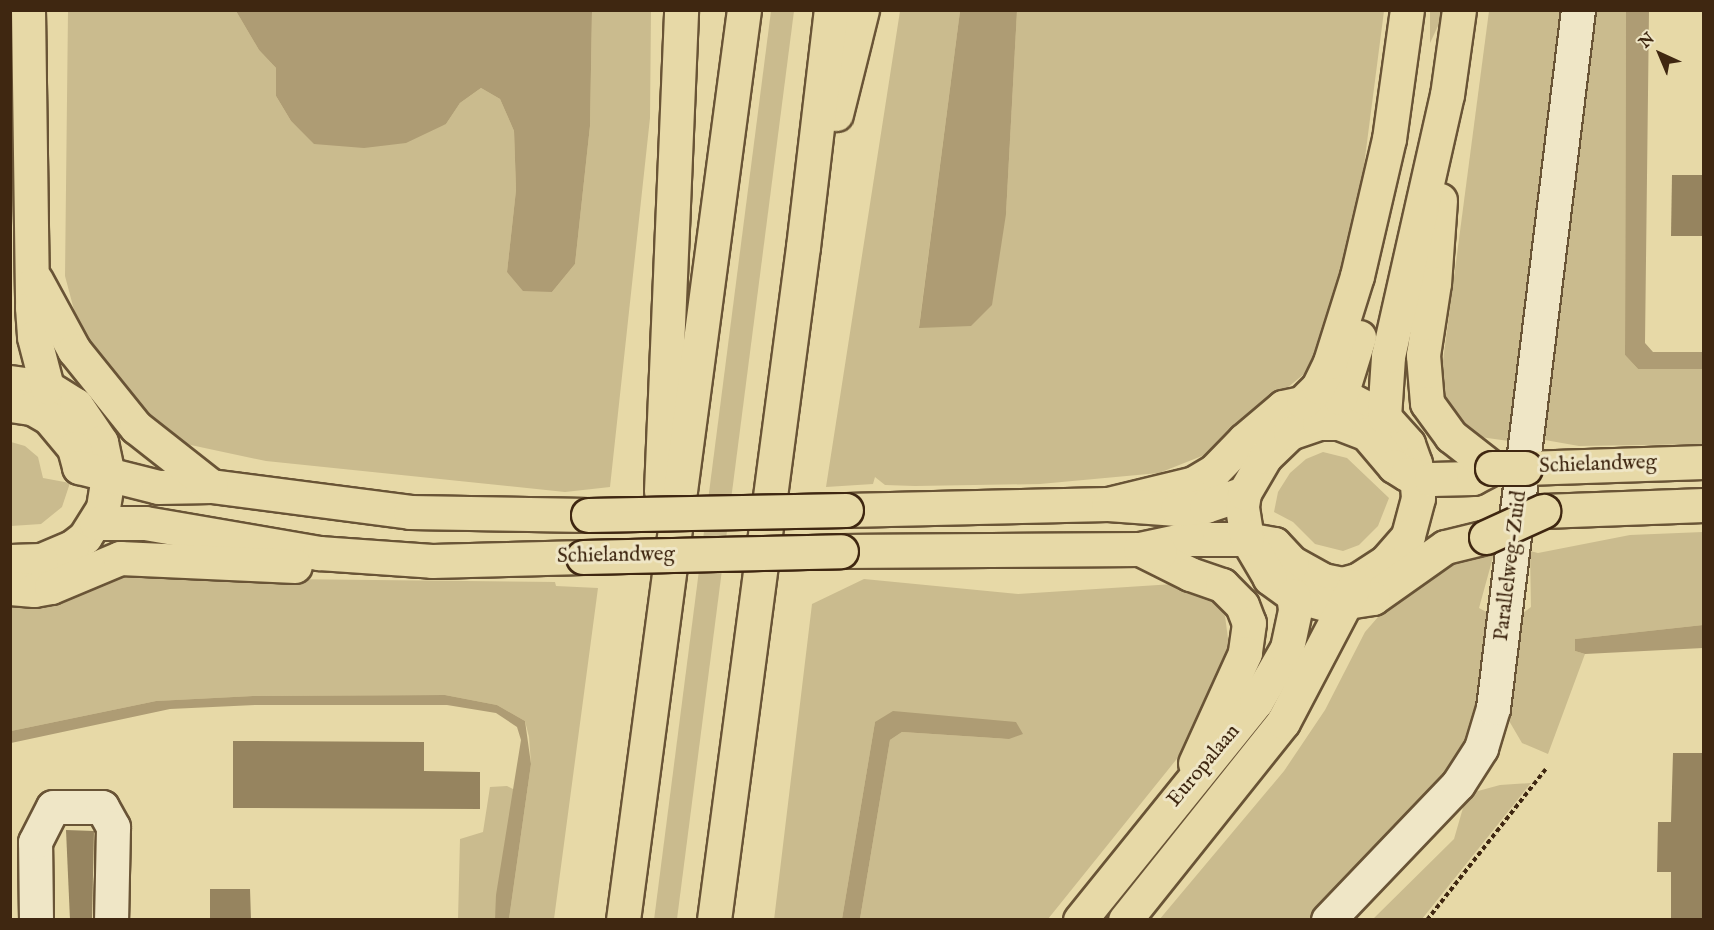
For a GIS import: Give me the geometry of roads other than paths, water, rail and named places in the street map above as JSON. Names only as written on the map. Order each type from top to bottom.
[{"type":"main road","points":[[28,10],[30,270],[34,337],[46,387]]},
{"type":"main road","points":[[651,707],[681,10]]},
{"type":"main road","points":[[623,920],[744,10]]},
{"type":"main road","points":[[714,920],[803,247],[831,10]]},
{"type":"main road","points":[[803,247],[862,10]]},
{"type":"main road","points":[[1311,412],[1340,398],[1367,406],[1384,417],[1407,462],[1419,498],[1408,536],[1358,594],[1311,602],[1293,595],[1261,550],[1243,516],[1244,493],[1255,471],[1277,443],[1303,426],[1311,412],[1318,387],[1330,362],[1357,276],[1389,139],[1407,10]]},
{"type":"main road","points":[[1459,10],[1448,95],[1423,384],[1426,403],[1438,422],[1492,468]]},
{"type":"main road","points":[[1384,417],[1388,356],[1448,95]]},
{"type":"main road","points":[[30,270],[74,350],[136,427],[211,486]]},
{"type":"main road","points":[[1340,398],[1361,328],[1357,276]]},
{"type":"main road","points":[[10,382],[46,387],[83,413],[97,465],[103,508],[96,523],[85,537],[57,555],[41,560],[10,561]]},
{"type":"main road","points":[[10,405],[32,408],[49,418],[74,448],[97,465]]},
{"type":"main road","name":"Schielandweg","points":[[1108,504],[1194,483],[1214,471],[1265,419],[1283,408],[1311,412]]},
{"type":"main road","points":[[1311,412],[1367,434],[1407,462]]},
{"type":"main road","name":"Schielandweg","points":[[1407,462],[1473,477],[1492,468],[1704,462]]},
{"type":"main road","name":"Schielandweg","points":[[97,465],[158,487],[211,486],[410,512],[588,515],[1108,504],[1178,509],[1206,506],[1244,493]]},
{"type":"main road","name":"Schielandweg","points":[[1358,594],[1410,572],[1445,547],[1487,526],[1544,511],[1704,505]]},
{"type":"main road","name":"Schielandweg","points":[[1408,536],[1454,520],[1487,526]]},
{"type":"main road","name":"Schielandweg","points":[[96,523],[145,524],[319,553],[432,561],[841,551],[1140,549],[1187,539],[1261,550]]},
{"type":"main road","points":[[1140,549],[1190,574],[1222,585],[1242,605],[1249,623],[1245,652],[1184,790]]},
{"type":"main road","points":[[1261,550],[1292,563],[1323,580],[1342,584],[1358,594]]},
{"type":"main road","points":[[10,588],[34,590],[51,587],[120,558],[215,566],[330,566],[432,561]]},
{"type":"main road","name":"Europalaan","points":[[1125,920],[1260,756],[1298,697],[1358,594]]},
{"type":"main road","name":"Europalaan","points":[[1080,920],[1184,790],[1233,733],[1274,672],[1287,648],[1295,609],[1293,595]]},
{"type":"street","name":"Parallelweg-Zuid","points":[[1328,920],[1458,784],[1481,748],[1493,708],[1578,10]]},
{"type":"street","points":[[36,920],[35,842],[52,807],[102,807],[113,827],[111,920]]}]
